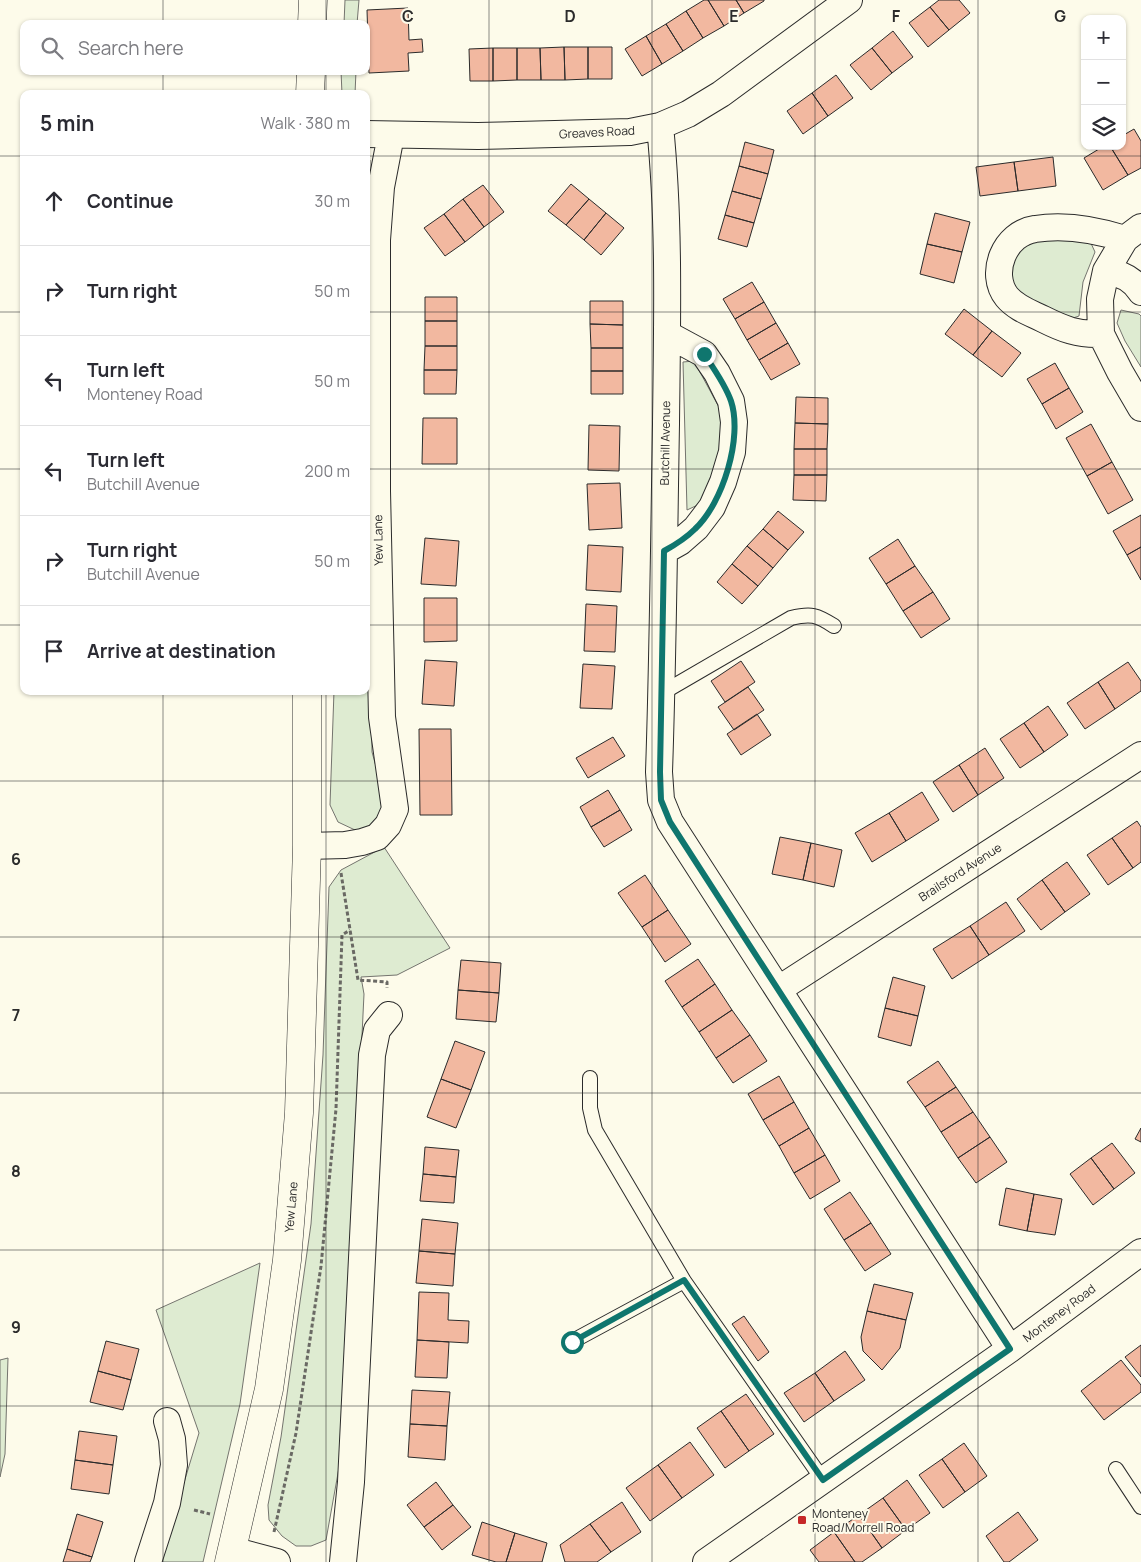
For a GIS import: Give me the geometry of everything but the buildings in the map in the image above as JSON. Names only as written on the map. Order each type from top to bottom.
[{"type":"main road","points":[[312,20],[313,0]]},
{"type":"main road","points":[[310,90],[311,75]]},
{"type":"main road","name":"Yew Lane","points":[[231,1556],[269,1389],[287,1260],[299,1113],[307,846],[308,695]]},
{"type":"street","name":"Greaves Road","points":[[378,135],[478,136],[630,132],[660,126],[688,114],[721,94],[849,0]]},
{"type":"street","name":"Butchill Avenue","points":[[660,126],[667,239],[661,800],[670,822],[1010,1349]]},
{"type":"street","name":"Yew Lane","points":[[307,846],[362,842],[378,837],[388,825],[395,809],[382,717],[377,491],[377,240],[381,188],[378,135]]},
{"type":"street","points":[[1101,334],[1083,335],[1054,325],[1018,307],[1007,297],[1002,287],[999,274],[1000,259],[1006,247],[1018,236],[1034,229],[1071,228],[1133,233]]},
{"type":"street","points":[[1133,233],[1106,271],[1100,299],[1101,334],[1141,408]]},
{"type":"street","points":[[1106,271],[1120,274],[1141,292]]},
{"type":"street","points":[[664,551],[680,542],[696,528],[712,507],[723,482],[732,452],[734,422],[731,401],[717,373],[704,354],[667,334]]},
{"type":"street","name":"Brailsford Avenue","points":[[778,988],[1141,754]]},
{"type":"street","points":[[343,1562],[352,1474],[372,1054],[377,1030],[389,1015]]},
{"type":"street","name":"Monteney Road","points":[[706,1562],[1010,1349],[1141,1252]]},
{"type":"street","points":[[148,1562],[167,1503],[174,1465],[172,1439],[167,1421]]},
{"type":"street","points":[[231,1556],[277,1562]]},
{"type":"lane","points":[[662,693],[791,618],[807,614],[820,617],[834,626]]},
{"type":"lane","points":[[590,1078],[590,1108],[595,1130],[684,1280],[823,1480]]},
{"type":"lane","points":[[572,1342],[684,1280]]},
{"type":"lane","points":[[1116,1469],[1141,1507]]},
{"type":"path","points":[[336,845],[358,980],[387,982],[389,1015]]},
{"type":"path","points":[[167,1503],[239,1520]]},
{"type":"green space","points":[[345,0],[359,0],[357,20],[344,20]]},
{"type":"green space","points":[[341,75],[356,75],[355,90],[342,90]]},
{"type":"green space","points":[[1089,239],[1095,252],[1083,282],[1079,316],[1070,319],[1017,293],[1010,280],[1011,265],[1019,249],[1037,240]]},
{"type":"green space","points":[[1121,310],[1141,316],[1141,367],[1125,341],[1117,323]]},
{"type":"green space","points":[[694,361],[721,411],[721,452],[702,503],[687,510],[683,362]]},
{"type":"green space","points":[[370,600],[372,752],[386,802],[381,819],[370,828],[355,830],[338,822],[330,805],[334,695],[370,695]]},
{"type":"green space","points":[[384,847],[450,948],[397,975],[361,977],[364,994],[342,1451],[326,1540],[311,1546],[296,1546],[282,1536],[269,1520],[268,1505],[281,1437],[311,1224],[323,1055],[329,887],[341,870]]},
{"type":"green space","points":[[260,1263],[240,1404],[203,1562],[160,1562],[199,1433],[156,1310]]},
{"type":"green space","points":[[8,1358],[5,1454],[0,1477],[0,1360]]},
{"type":"place","name":"Monteney Road/Morrell Road","points":[[802,1520]]},
{"type":"route","points":[[572,1342],[684,1280],[823,1480],[1010,1349],[670,822],[661,800],[664,551],[680,542],[696,528],[712,507],[723,482],[732,452],[734,422],[731,401],[717,373],[704,354]]}]
